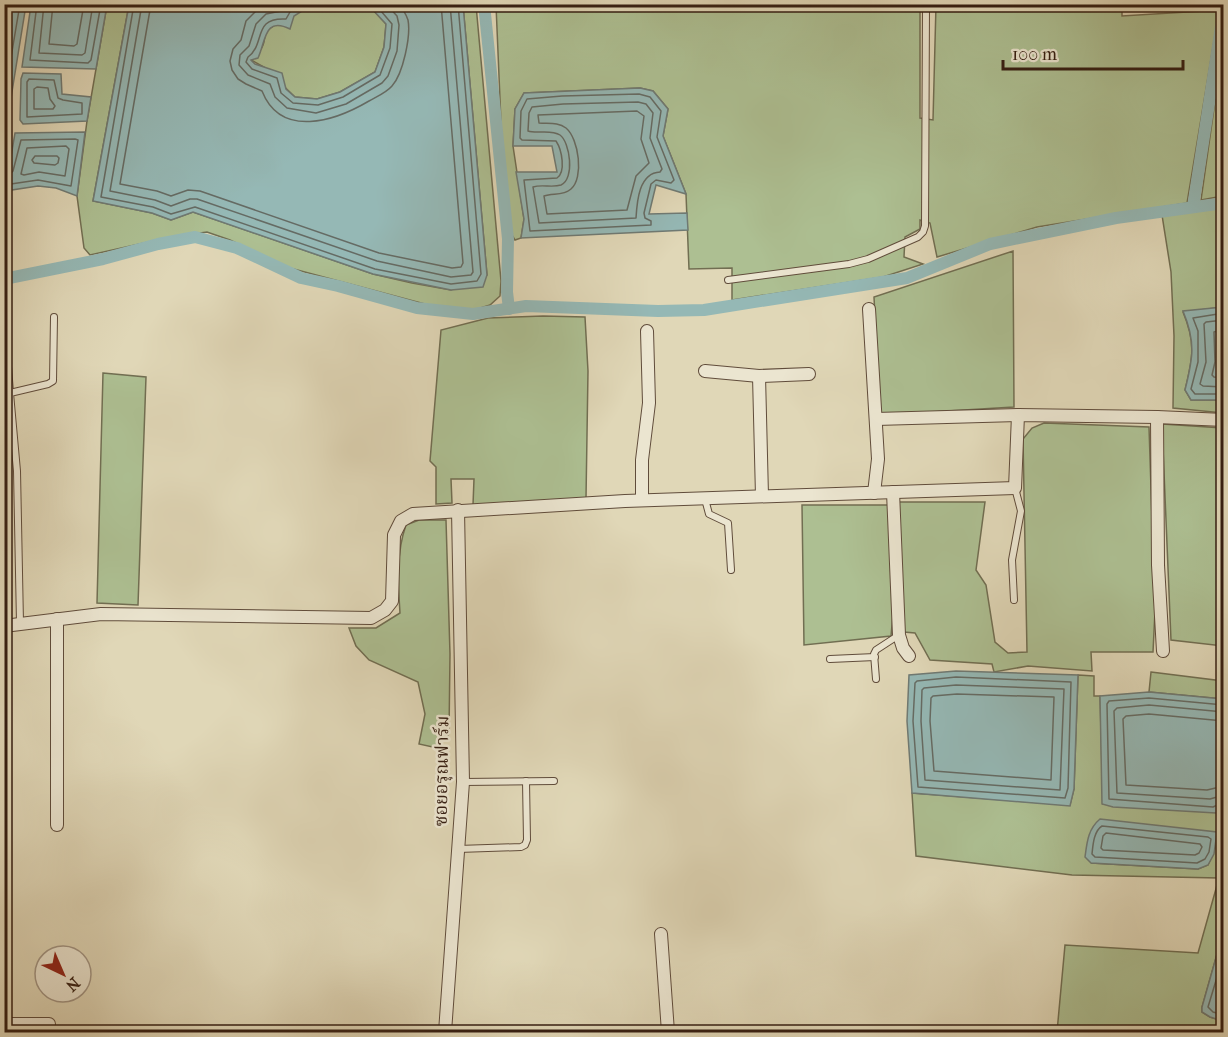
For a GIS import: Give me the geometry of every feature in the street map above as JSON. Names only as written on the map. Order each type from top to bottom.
[{"type":"street","points":[[869,309],[878,459],[874,493]]},
{"type":"street","points":[[642,500],[642,459],[649,403],[647,331]]},
{"type":"street","points":[[705,371],[759,376],[808,374]]},
{"type":"street","points":[[759,376],[762,496]]},
{"type":"street","points":[[876,419],[1018,415],[1224,420]]},
{"type":"street","points":[[4,626],[101,614],[371,618],[385,610],[392,601],[394,535],[401,521],[413,514],[642,500],[1015,488],[1018,415]]},
{"type":"street","points":[[1157,417],[1158,564],[1163,651]]},
{"type":"street","points":[[893,492],[899,635],[903,648],[909,656]]},
{"type":"street","name":"ซอยอรุณฟาร์ม","points":[[445,1032],[463,782],[458,510]]},
{"type":"street","points":[[57,619],[57,825]]},
{"type":"street","points":[[661,934],[668,1032]]},
{"type":"street","points":[[4,1024],[49,1024]]},
{"type":"lane","points":[[729,280],[849,264],[868,259],[918,237],[923,232],[925,226],[926,4]]},
{"type":"lane","points":[[4,313],[17,471],[21,623]]},
{"type":"lane","points":[[10,393],[53,381],[54,317]]},
{"type":"lane","points":[[1014,600],[1012,560],[1021,511],[1015,488]]},
{"type":"lane","points":[[705,498],[709,514],[728,523],[731,570]]},
{"type":"lane","points":[[876,679],[874,657],[876,650],[899,635]]},
{"type":"lane","points":[[830,659],[874,657]]},
{"type":"lane","points":[[458,849],[525,845],[527,840],[526,781]]},
{"type":"lane","points":[[463,782],[554,781]]},
{"type":"green space","points":[[319,4],[364,5],[373,10],[386,24],[384,47],[375,72],[340,92],[317,99],[295,97],[264,67],[251,60],[261,49],[270,28]]},
{"type":"green space","points":[[107,5],[129,5],[93,201],[152,213],[171,220],[193,212],[373,274],[451,290],[487,275],[463,5],[476,5],[501,281],[500,296],[490,305],[474,310],[436,307],[286,267],[230,240],[207,232],[171,237],[90,255],[84,248],[77,196]]},
{"type":"green space","points":[[496,5],[920,5],[920,118],[933,120],[936,5],[1122,5],[1122,16],[1203,11],[1204,5],[1220,5],[1187,203],[1037,227],[937,257],[930,223],[920,220],[920,229],[905,237],[904,257],[923,264],[883,277],[732,300],[732,268],[689,269],[686,194],[663,136],[668,109],[653,91],[640,88],[524,93],[515,109],[513,146],[524,219],[521,238],[515,240],[510,232],[503,170]]},
{"type":"green space","points":[[1223,45],[1223,196],[1201,200]]},
{"type":"green space","points":[[1223,205],[1223,307],[1183,312],[1190,333],[1192,351],[1185,390],[1191,400],[1223,400],[1223,413],[1173,408],[1174,336],[1171,272],[1162,215]]},
{"type":"green space","points":[[1013,251],[1014,407],[880,415],[874,297]]},
{"type":"green space","points":[[585,317],[588,371],[586,498],[473,505],[474,479],[451,479],[452,503],[436,504],[436,467],[430,461],[441,330],[488,318]]},
{"type":"green space","points":[[103,373],[146,377],[138,605],[97,603]]},
{"type":"green space","points":[[1044,423],[1149,427],[1155,611],[1153,652],[1091,652],[1092,671],[1028,666],[994,672],[992,664],[930,660],[915,633],[904,632],[898,502],[985,502],[976,570],[986,585],[995,642],[1008,653],[1027,652],[1023,439],[1032,428]]},
{"type":"green space","points":[[1162,424],[1223,428],[1223,646],[1171,640]]},
{"type":"green space","points":[[802,505],[889,505],[893,614],[891,636],[804,645]]},
{"type":"green space","points":[[419,520],[446,520],[450,654],[449,734],[437,748],[419,744],[425,714],[418,682],[369,660],[356,646],[349,628],[376,628],[400,613],[398,580],[403,536],[406,525]]},
{"type":"green space","points":[[1151,672],[1223,681],[1223,699],[1149,692]]},
{"type":"green space","points":[[1078,675],[1094,676],[1094,696],[1100,696],[1103,804],[1222,808],[1223,801],[1223,933],[1202,1012],[1223,1021],[1223,1032],[1189,1032],[1174,1028],[1139,1029],[1139,1032],[1057,1032],[1065,945],[1198,953],[1219,878],[1072,875],[916,856],[912,793],[1070,805],[1074,789]],"holes":[[[1216,846],[1208,865],[1198,869],[1091,863]]]},
{"type":"water","points":[[4,5],[26,5],[5,135]]},
{"type":"water","points":[[31,5],[107,5],[96,69],[22,67]]},
{"type":"water","points":[[129,5],[319,5],[310,6],[294,16],[290,29],[281,26],[271,28],[267,32],[258,58],[251,60],[255,64],[282,73],[286,89],[295,97],[317,99],[340,92],[375,72],[384,47],[386,24],[373,10],[364,5],[463,5],[487,275],[483,287],[451,290],[373,274],[193,212],[171,220],[152,213],[93,201]]},
{"type":"water","points":[[23,73],[61,74],[62,94],[91,97],[87,121],[23,124],[20,120]]},
{"type":"water","points":[[640,88],[653,91],[668,109],[663,136],[686,194],[656,185],[649,214],[687,213],[688,230],[521,238],[524,219],[516,172],[557,172],[552,146],[513,146],[515,109],[524,93]]},
{"type":"water","points":[[85,132],[77,196],[56,188],[38,186],[5,191],[15,133]]},
{"type":"water","points":[[1223,307],[1223,400],[1191,400],[1185,390],[1192,350],[1190,332],[1183,311]]},
{"type":"water","points":[[956,671],[1078,675],[1074,789],[1070,806],[912,793],[907,721],[909,675]]},
{"type":"water","points":[[1149,692],[1223,699],[1223,801],[1222,808],[1216,813],[1113,807],[1102,804],[1100,696]]},
{"type":"water","points":[[1100,819],[1217,832],[1214,854],[1208,865],[1198,869],[1091,863],[1085,857],[1087,841],[1093,827]]},
{"type":"water","points":[[1223,933],[1223,1021],[1202,1012],[1202,1007]]},
{"type":"waterway","points":[[484,4],[508,239],[509,309]]},
{"type":"waterway","points":[[1193,207],[1224,7]]},
{"type":"waterway","points":[[4,279],[195,237],[237,248],[301,278],[417,308],[473,314],[526,306],[658,311],[704,310],[907,278],[990,244],[1116,218],[1224,203]]}]
